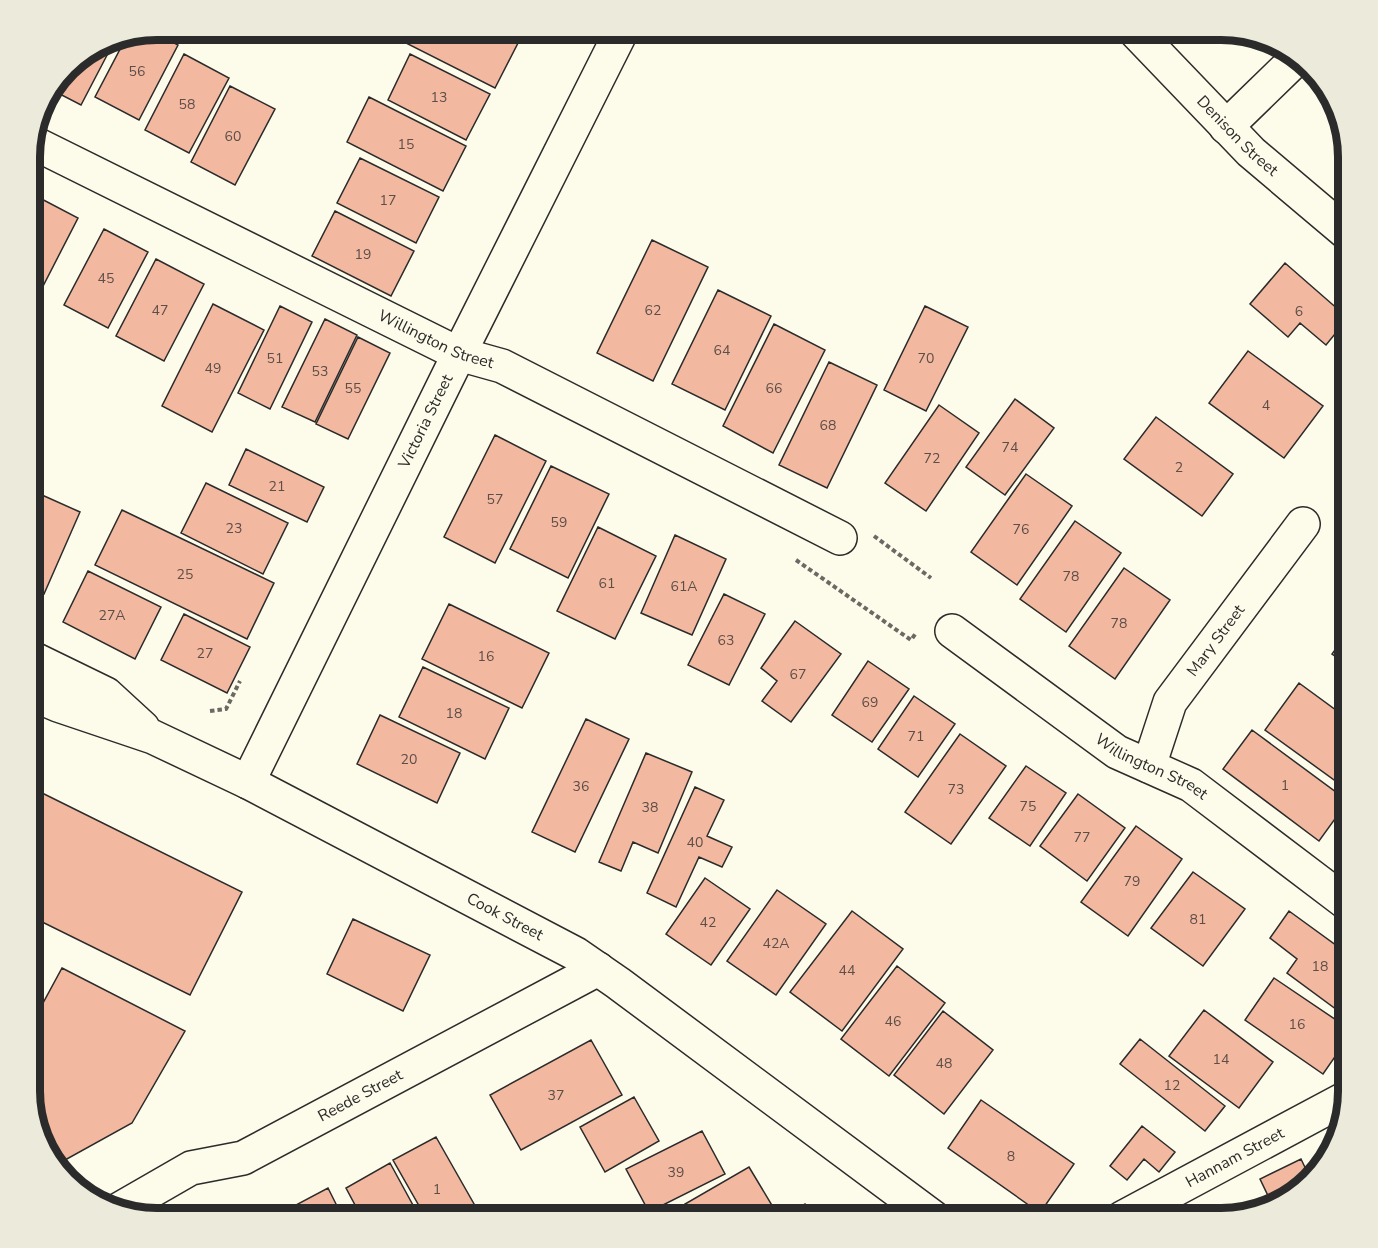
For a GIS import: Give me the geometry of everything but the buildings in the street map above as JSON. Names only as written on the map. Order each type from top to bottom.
[{"type":"street","name":"Victoria Street","points":[[248,782],[617,40]]},
{"type":"street","name":"Denison Street","points":[[1143,40],[1251,152],[1337,225]]},
{"type":"street","points":[[1226,127],[1291,64]]},
{"type":"street","name":"Willington Street","points":[[41,146],[459,354],[502,366],[854,535]]},
{"type":"street","name":"Mary Street","points":[[1149,766],[1170,702],[1303,524]]},
{"type":"street","name":"Willington Street","points":[[952,632],[1117,752],[1191,785],[1337,896]]},
{"type":"street","points":[[41,662],[106,694],[153,737]]},
{"type":"street","name":"Cook Street","points":[[41,698],[153,737],[248,782],[576,954],[921,1208]]},
{"type":"street","name":"Reede Street","points":[[128,1204],[191,1168],[243,1158],[598,969]]},
{"type":"street","name":"Hannam Street","points":[[1141,1208],[1336,1102]]},
{"type":"path","points":[[854,535],[931,578]]},
{"type":"path","points":[[796,560],[890,625]]},
{"type":"path","points":[[210,711],[226,710],[240,681]]}]
